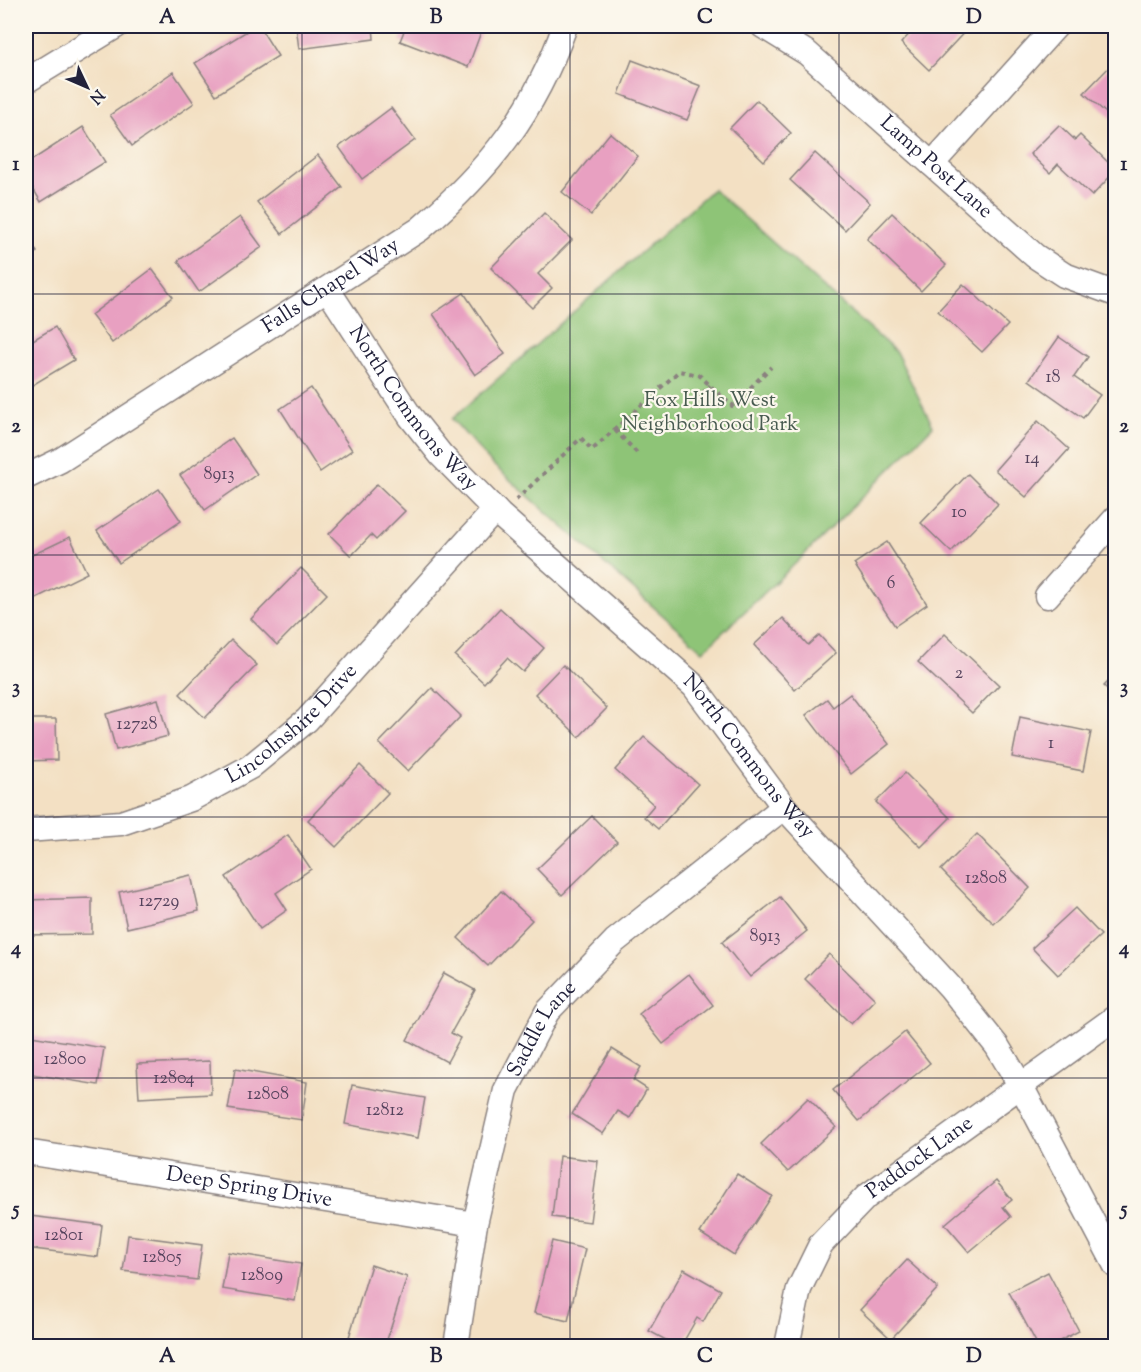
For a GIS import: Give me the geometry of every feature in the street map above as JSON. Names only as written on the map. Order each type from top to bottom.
[{"type":"street","points":[[26,81],[116,26]]},
{"type":"street","name":"Falls Chapel Way","points":[[26,477],[61,460],[420,229],[457,197],[490,161],[521,118],[545,75],[565,26]]},
{"type":"street","name":"Lamp Post Lane","points":[[762,26],[807,53],[1035,256],[1064,275],[1116,294]]},
{"type":"street","points":[[932,164],[1056,26]]},
{"type":"street","name":"North Commons Way","points":[[328,290],[410,416],[441,455],[498,513],[694,687],[784,807],[950,987],[997,1046],[1021,1086],[1116,1266]]},
{"type":"street","name":"Lincolnshire Drive","points":[[26,830],[121,823],[191,799],[250,767],[307,720],[498,513]]},
{"type":"street","points":[[1047,596],[1116,518]]},
{"type":"street","name":"Saddle Lane","points":[[456,1347],[475,1224],[506,1090],[547,1012],[615,941],[784,807]]},
{"type":"street","name":"Paddock Lane","points":[[787,1347],[799,1289],[821,1244],[866,1197],[1116,1017]]},
{"type":"street","name":"Deep Spring Drive","points":[[26,1152],[475,1224]]},
{"type":"path","points":[[498,513],[581,438],[592,450],[679,371],[699,375],[732,406],[771,367]]},
{"type":"path","points":[[697,400],[710,385]]},
{"type":"path","points":[[615,430],[638,454]]},
{"type":"green space","name":"Fox Hills West Neighborhood Park","points":[[713,189],[896,352],[933,426],[796,563],[703,651],[491,463],[452,419]]},
{"type":"building","points":[[255,26],[259,26],[278,56],[216,95],[195,63]]},
{"type":"building","points":[[296,26],[373,26],[374,39],[299,49]]},
{"type":"building","points":[[406,26],[465,26],[481,32],[468,67],[400,41]]},
{"type":"building","points":[[917,26],[970,26],[929,70],[901,43]]},
{"type":"building","points":[[632,60],[701,86],[687,120],[619,94]]},
{"type":"building","points":[[1116,60],[1116,122],[1084,93]]},
{"type":"building","points":[[173,72],[194,103],[132,146],[110,115]]},
{"type":"building","points":[[757,100],[791,133],[764,161],[730,128]]},
{"type":"building","points":[[391,108],[415,140],[362,179],[339,147]]},
{"type":"building","points":[[1059,125],[1075,140],[1080,135],[1116,170],[1092,196],[1058,164],[1050,173],[1030,154]]},
{"type":"building","points":[[83,127],[105,162],[41,202],[26,177],[26,164]]},
{"type":"building","points":[[610,133],[638,156],[591,215],[562,192]]},
{"type":"building","points":[[815,153],[870,203],[845,230],[790,180]]},
{"type":"building","points":[[318,155],[342,187],[282,234],[257,202]]},
{"type":"building","points":[[544,213],[572,240],[538,274],[552,288],[532,308],[491,268]]},
{"type":"building","points":[[892,213],[946,265],[921,291],[867,239]]},
{"type":"building","points":[[240,217],[262,247],[199,292],[178,261]]},
{"type":"building","points":[[26,234],[37,252],[26,260]]},
{"type":"building","points":[[152,269],[173,297],[112,343],[91,315]]},
{"type":"building","points":[[963,284],[1008,325],[982,352],[938,311]]},
{"type":"building","points":[[464,293],[505,354],[475,375],[433,314]]},
{"type":"building","points":[[55,327],[74,360],[26,389],[26,344]]},
{"type":"building","points":[[1059,337],[1088,357],[1074,377],[1100,395],[1083,418],[1029,380]]},
{"type":"building","points":[[311,388],[352,450],[320,472],[280,409]]},
{"type":"building","points":[[1038,421],[1069,449],[1026,497],[995,470]]},
{"type":"building","points":[[232,438],[257,474],[205,510],[180,475]]},
{"type":"building","points":[[968,474],[998,504],[951,552],[921,523]]},
{"type":"building","points":[[377,484],[405,511],[376,540],[371,535],[351,556],[329,534]]},
{"type":"building","points":[[159,489],[181,521],[119,563],[97,531]]},
{"type":"building","points":[[70,537],[87,573],[26,603],[26,558]]},
{"type":"building","points":[[887,542],[927,604],[895,626],[854,564]]},
{"type":"building","points":[[301,568],[327,594],[277,645],[251,619]]},
{"type":"building","points":[[500,608],[544,648],[523,672],[507,658],[484,683],[455,656]]},
{"type":"building","points":[[783,618],[808,645],[819,635],[836,653],[795,690],[754,645]]},
{"type":"building","points":[[945,634],[999,685],[972,713],[918,662]]},
{"type":"building","points":[[231,640],[257,665],[205,718],[180,694]]},
{"type":"building","points":[[563,665],[607,708],[579,737],[535,694]]},
{"type":"building","points":[[1116,674],[1116,697],[1104,686]]},
{"type":"building","points":[[432,688],[461,716],[408,771],[379,743]]},
{"type":"building","points":[[850,694],[889,744],[851,774],[806,715],[827,699],[833,707]]},
{"type":"building","points":[[158,699],[168,736],[116,750],[106,714]]},
{"type":"building","points":[[1020,717],[1091,732],[1083,771],[1012,757]]},
{"type":"building","points":[[26,719],[56,719],[57,760],[26,761]]},
{"type":"building","points":[[644,737],[698,784],[658,829],[644,817],[654,805],[615,770]]},
{"type":"building","points":[[360,765],[388,793],[336,847],[308,820]]},
{"type":"building","points":[[905,773],[950,818],[921,847],[876,802]]},
{"type":"building","points":[[592,816],[617,842],[562,895],[537,869]]},
{"type":"building","points":[[977,834],[1030,888],[994,924],[941,870]]},
{"type":"building","points":[[288,835],[311,869],[276,893],[287,910],[260,929],[226,877]]},
{"type":"building","points":[[191,875],[199,911],[127,928],[119,892]]},
{"type":"building","points":[[501,891],[532,920],[488,966],[458,938]]},
{"type":"building","points":[[780,897],[807,931],[750,977],[722,942]]},
{"type":"building","points":[[92,898],[92,934],[26,935],[26,900]]},
{"type":"building","points":[[1075,908],[1101,935],[1058,975],[1032,948]]},
{"type":"building","points":[[829,954],[875,999],[851,1024],[805,979]]},
{"type":"building","points":[[444,973],[475,990],[451,1033],[460,1038],[447,1062],[407,1040]]},
{"type":"building","points":[[689,974],[713,1005],[663,1044],[639,1014]]},
{"type":"building","points":[[905,1032],[930,1063],[859,1121],[833,1090]]},
{"type":"building","points":[[31,1036],[104,1048],[98,1085],[26,1073]]},
{"type":"building","points":[[612,1049],[641,1067],[633,1080],[647,1089],[630,1118],[618,1111],[603,1134],[572,1114]]},
{"type":"building","points":[[210,1061],[211,1094],[139,1098],[137,1064]]},
{"type":"building","points":[[235,1069],[307,1082],[302,1120],[228,1109]]},
{"type":"building","points":[[352,1085],[425,1098],[418,1138],[345,1124]]},
{"type":"building","points":[[808,1098],[836,1127],[788,1172],[761,1144]]},
{"type":"building","points":[[559,1156],[598,1161],[590,1222],[552,1217]]},
{"type":"building","points":[[737,1174],[772,1196],[734,1255],[700,1233]]},
{"type":"building","points":[[996,1181],[1012,1200],[1003,1207],[1011,1217],[969,1252],[945,1224]]},
{"type":"building","points":[[30,1216],[102,1225],[98,1257],[26,1248]]},
{"type":"building","points":[[128,1235],[202,1245],[197,1280],[123,1271]]},
{"type":"building","points":[[552,1241],[585,1249],[568,1321],[534,1313]]},
{"type":"building","points":[[228,1252],[301,1264],[295,1301],[222,1289]]},
{"type":"building","points":[[907,1260],[938,1288],[891,1339],[860,1310]]},
{"type":"building","points":[[371,1265],[407,1277],[385,1346],[349,1337]]},
{"type":"building","points":[[684,1269],[721,1290],[703,1322],[697,1318],[681,1346],[677,1346],[649,1331]]},
{"type":"building","points":[[1048,1272],[1079,1331],[1050,1346],[1038,1346],[1009,1292]]}]
